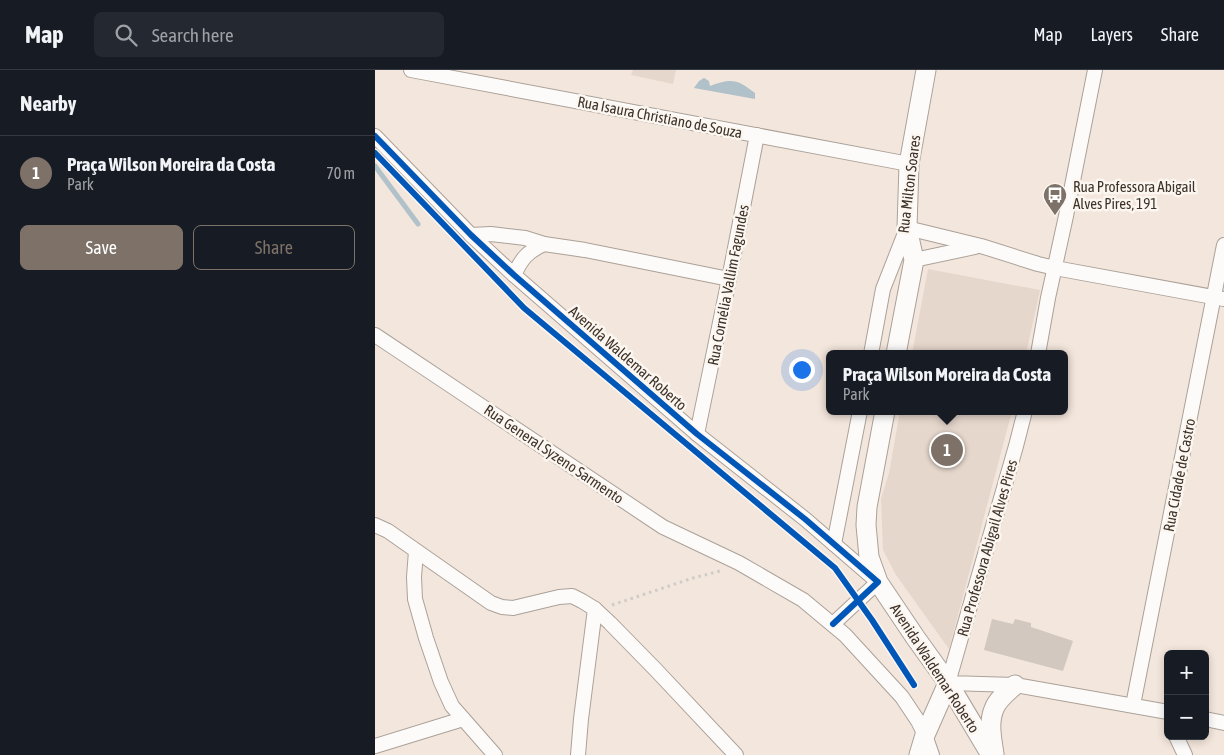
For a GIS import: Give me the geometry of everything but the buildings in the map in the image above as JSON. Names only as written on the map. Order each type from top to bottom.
[{"type":"main road","name":"Rua Milton Soares","points":[[907,228],[909,164],[926,70]]},
{"type":"main road","points":[[897,350],[914,260],[907,228]]},
{"type":"main road","name":"Avenida Waldemar Roberto","points":[[884,415],[867,507],[866,525],[869,557],[878,582],[948,683],[993,755]]},
{"type":"main road","points":[[919,755],[925,735],[948,683]]},
{"type":"main road","points":[[993,755],[991,719],[994,708],[1015,684]]},
{"type":"street","name":"Rua Isaura Christiano de Souza","points":[[411,70],[909,164]]},
{"type":"street","points":[[1039,350],[1095,70]]},
{"type":"street","name":"Rua Cornélia Vallim Fagundes","points":[[697,434],[757,135]]},
{"type":"street","name":"Avenida Waldemar Roberto","points":[[375,136],[471,235],[514,275],[697,434],[791,508],[878,582]]},
{"type":"street","points":[[907,228],[981,246],[1055,268],[1219,298]]},
{"type":"street","name":"Rua Milton Soares","points":[[872,350],[883,289],[907,228]]},
{"type":"street","points":[[471,235],[491,234],[525,238],[544,244],[585,250],[729,279]]},
{"type":"street","points":[[514,275],[520,262],[528,253],[544,244]]},
{"type":"street","name":"Rua Cidade de Castro","points":[[1133,705],[1219,298],[1224,245]]},
{"type":"street","points":[[914,260],[981,246]]},
{"type":"street","name":"Rua General Syzeno Sarmento","points":[[375,335],[663,526],[739,563],[803,600],[845,635],[913,711],[925,735],[932,755]]},
{"type":"street","points":[[834,544],[859,415]]},
{"type":"street","name":"Rua Professora Abigail Alves Pires","points":[[948,683],[1024,415]]},
{"type":"street","points":[[375,524],[491,602],[502,607],[513,608],[559,597],[572,596],[595,609],[656,670],[736,755]]},
{"type":"street","points":[[416,550],[415,599],[441,682],[452,706],[495,755]]},
{"type":"street","points":[[833,624],[878,582]]},
{"type":"street","points":[[578,755],[595,609]]},
{"type":"street","points":[[948,683],[1015,684],[1133,705],[1164,713]]},
{"type":"street","points":[[375,746],[463,719]]},
{"type":"street","points":[[1209,720],[1224,723]]},
{"type":"street","points":[[1178,740],[1185,755]]},
{"type":"path","points":[[595,609],[614,605],[693,578],[725,570],[739,563]]},
{"type":"shaded area","points":[[633,70],[676,70],[673,84],[631,75]]},
{"type":"shaded area","points":[[704,78],[709,81],[710,86],[729,81],[739,83],[755,93],[755,99],[694,88]]},
{"type":"shaded area","points":[[928,269],[1040,290],[1027,350],[913,350]]},
{"type":"shaded area","points":[[899,415],[1011,415],[949,649],[896,575],[883,550],[881,499],[889,473]]},
{"type":"waterway","points":[[375,166],[418,224]]},
{"type":"cycle path","points":[[375,136],[471,235],[514,275],[697,434],[805,519],[878,582],[833,624]]},
{"type":"cycle path","points":[[375,153],[524,308],[835,568],[872,620],[914,685]]},
{"type":"place","name":"Rua Professora Abigail Alves Pires, 191","points":[[1055,216]]},
{"type":"place","name":"Praça Wilson Moreira da Costa","points":[[947,450]]}]
